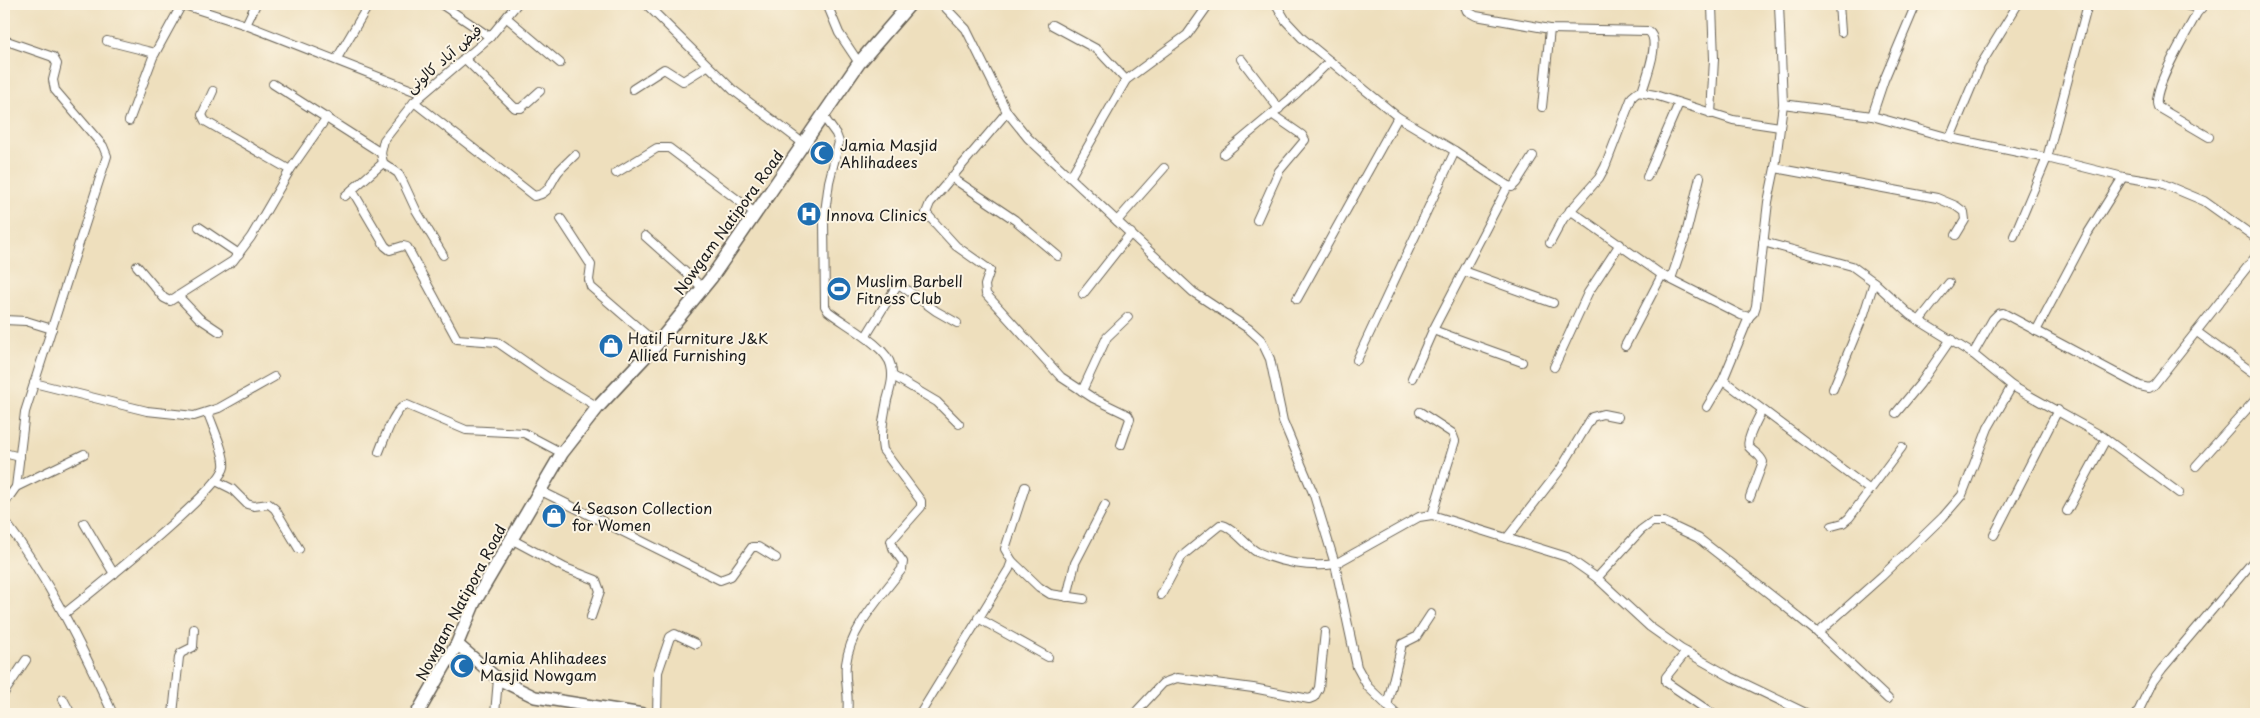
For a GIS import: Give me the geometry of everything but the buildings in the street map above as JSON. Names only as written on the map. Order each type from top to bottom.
[{"type":"main road","name":"Nowgam Natipora Road","points":[[417,714],[457,644],[474,603],[562,453],[598,407],[656,344],[703,288],[859,63],[910,4]]},
{"type":"main road","points":[[457,644],[498,679],[535,697],[624,713],[643,714]]},
{"type":"street","points":[[129,121],[145,75],[182,4],[246,25],[422,94]]},
{"type":"street","points":[[246,25],[256,4]]},
{"type":"street","points":[[336,60],[369,4]]},
{"type":"street","points":[[441,4],[490,37]]},
{"type":"street","name":"فیض آباد کالونی","points":[[381,152],[384,140],[414,102],[490,37],[518,4]]},
{"type":"street","points":[[646,4],[733,90],[804,144]]},
{"type":"street","points":[[827,4],[839,33],[859,63]]},
{"type":"street","points":[[942,4],[966,29],[1007,112],[1028,138],[1071,176],[1193,292],[1250,329],[1261,340],[1270,358],[1283,421],[1314,496],[1335,564],[1357,667],[1368,687],[1396,714]]},
{"type":"street","points":[[1071,176],[1126,80],[1187,35],[1209,4]]},
{"type":"street","points":[[1276,4],[1286,21],[1302,38],[1398,117],[1508,186],[1512,187],[1516,183],[1534,156]]},
{"type":"street","points":[[1464,4],[1467,11],[1476,16],[1550,28],[1648,30],[1652,33],[1655,44],[1642,92]]},
{"type":"street","points":[[1707,407],[1723,380],[1756,306],[1768,202],[1775,168],[1783,104],[1779,4]]},
{"type":"street","points":[[1839,4],[1841,32]]},
{"type":"street","points":[[1872,116],[1884,80],[1916,4]]},
{"type":"street","points":[[1950,138],[1980,66],[2018,4]]},
{"type":"street","points":[[2014,236],[2047,158],[2088,4]]},
{"type":"street","points":[[2181,4],[2202,6],[2161,81],[2156,102],[2158,107],[2209,137]]},
{"type":"street","points":[[1711,114],[1714,59],[1712,6]]},
{"type":"street","points":[[507,18],[560,63]]},
{"type":"street","points":[[1052,25],[1098,50],[1126,80]]},
{"type":"street","points":[[1542,107],[1550,28]]},
{"type":"street","points":[[4,40],[53,58],[57,64],[53,80],[55,90],[103,146],[107,156],[25,412],[16,487],[4,504]]},
{"type":"street","points":[[107,40],[155,53]]},
{"type":"street","points":[[464,58],[515,108],[521,108],[540,92]]},
{"type":"street","points":[[1241,59],[1279,109]]},
{"type":"street","points":[[1224,154],[1273,115],[1330,61]]},
{"type":"street","points":[[634,88],[660,70],[668,70],[683,81],[708,66]]},
{"type":"street","points":[[273,84],[381,152],[383,163],[398,173],[416,210],[443,255]]},
{"type":"street","points":[[213,91],[202,115],[206,121],[290,170]]},
{"type":"street","points":[[1550,242],[1570,210],[1599,178],[1605,168],[1632,97],[1638,92],[1751,124],[1780,127]]},
{"type":"street","points":[[414,102],[534,196],[542,194],[549,189],[557,173],[575,155]]},
{"type":"street","points":[[1647,178],[1679,103]]},
{"type":"street","points":[[1783,104],[1872,116],[1950,138],[2047,158],[2123,177],[2160,182],[2188,193],[2214,207],[2256,238]]},
{"type":"street","points":[[1007,112],[951,177],[930,203],[926,212],[928,217],[956,246],[990,270],[985,289],[989,298],[1054,370],[1099,401],[1128,415],[1130,418],[1121,445]]},
{"type":"street","points":[[1257,220],[1279,171],[1305,140],[1302,135],[1273,115]]},
{"type":"street","points":[[824,116],[839,142],[829,182],[824,220],[825,306],[828,312],[866,336],[889,361],[892,376],[884,413],[883,450],[918,496],[922,505],[892,537],[891,544],[903,562],[902,569],[861,624],[848,652],[846,670],[849,697],[847,714]]},
{"type":"street","points":[[1297,299],[1398,117]]},
{"type":"street","points":[[137,266],[167,301],[221,270],[239,254],[251,237],[290,170],[327,118]]},
{"type":"street","points":[[616,173],[657,148],[669,148],[755,213]]},
{"type":"street","points":[[1357,360],[1455,151]]},
{"type":"street","points":[[383,163],[348,193],[385,246],[390,250],[403,246],[407,247],[457,339],[497,342],[546,376],[598,407]]},
{"type":"street","points":[[1117,221],[1164,168]]},
{"type":"street","points":[[1775,168],[1937,198],[1956,206],[1964,212],[1965,220],[1956,235]]},
{"type":"street","points":[[951,177],[1015,220],[1058,256]]},
{"type":"street","points":[[1672,279],[1700,177]]},
{"type":"street","points":[[2036,331],[2088,233],[2123,177]]},
{"type":"street","points":[[1412,378],[1433,330],[1508,186]]},
{"type":"street","points":[[1570,210],[1662,275],[1741,315],[1750,317]]},
{"type":"street","points":[[561,219],[592,265],[588,280],[591,287],[656,344]]},
{"type":"street","points":[[199,227],[239,254]]},
{"type":"street","points":[[1083,294],[1131,234]]},
{"type":"street","points":[[645,236],[703,288]]},
{"type":"street","points":[[1763,242],[1839,261],[1856,268],[1874,282],[1898,306],[1973,354],[2012,386],[2058,410],[2106,439],[2179,492]]},
{"type":"street","points":[[1554,367],[1588,293],[1620,244]]},
{"type":"street","points":[[1973,354],[1998,314],[2005,314],[2145,388],[2154,384],[2256,256]]},
{"type":"street","points":[[1464,271],[1553,303]]},
{"type":"street","points":[[1624,346],[1662,275]]},
{"type":"street","points":[[1833,389],[1864,314],[1874,282]]},
{"type":"street","points":[[1919,320],[1949,283]]},
{"type":"street","points":[[866,336],[896,288],[900,285],[936,311],[957,323]]},
{"type":"street","points":[[178,296],[199,318],[220,332]]},
{"type":"street","points":[[1082,390],[1106,338],[1128,317]]},
{"type":"street","points":[[4,320],[26,321],[52,329]]},
{"type":"street","points":[[1433,330],[1522,362]]},
{"type":"street","points":[[2197,332],[2256,375]]},
{"type":"street","points":[[1896,413],[1920,384],[1951,339]]},
{"type":"street","points":[[892,376],[937,402],[959,424]]},
{"type":"street","points":[[34,383],[147,412],[194,416],[208,413],[274,377]]},
{"type":"street","points":[[1723,380],[1870,490]]},
{"type":"street","points":[[1818,632],[1882,576],[1943,517],[1962,495],[1988,428],[2012,386]]},
{"type":"street","points":[[2196,466],[2256,399]]},
{"type":"street","points":[[379,452],[397,411],[403,405],[407,405],[466,430],[524,433],[562,453]]},
{"type":"street","points":[[1750,497],[1763,462],[1761,457],[1749,447],[1748,440],[1762,410]]},
{"type":"street","points":[[1994,535],[2058,410]]},
{"type":"street","points":[[1420,412],[1452,433],[1455,441],[1432,515]]},
{"type":"street","points":[[64,614],[164,531],[224,471],[224,461],[208,413]]},
{"type":"street","points":[[1507,538],[1560,470],[1592,417],[1603,414],[1618,417]]},
{"type":"street","points":[[2067,511],[2106,439]]},
{"type":"street","points":[[1832,526],[1846,522],[1902,447]]},
{"type":"street","points":[[4,453],[20,457]]},
{"type":"street","points":[[16,487],[84,454]]},
{"type":"street","points":[[216,481],[232,489],[247,504],[254,506],[269,504],[275,509],[300,550]]},
{"type":"street","points":[[1025,487],[1005,549],[1012,561],[1043,590],[1056,596],[1084,599]]},
{"type":"street","points":[[539,490],[720,580],[731,576],[752,547],[758,547],[776,558]]},
{"type":"street","points":[[1067,597],[1074,564],[1105,505]]},
{"type":"street","points":[[1161,595],[1182,556],[1220,525],[1227,526],[1249,547],[1258,552],[1302,564],[1318,566],[1335,564],[1414,519],[1432,515],[1567,557],[1597,578],[1650,628],[1686,652],[1730,677],[1808,714]]},
{"type":"street","points":[[4,520],[34,562],[64,614],[113,714]]},
{"type":"street","points":[[1597,578],[1641,530],[1652,522],[1664,522],[1698,538],[1818,632],[1888,699]]},
{"type":"street","points":[[84,523],[114,574]]},
{"type":"street","points":[[511,539],[565,568],[596,580],[600,591],[591,617]]},
{"type":"street","points":[[2137,714],[2153,681],[2162,669],[2256,558]]},
{"type":"street","points":[[920,714],[1012,561]]},
{"type":"street","points":[[1387,706],[1402,644],[1416,637],[1431,614]]},
{"type":"street","points":[[978,618],[1048,657]]},
{"type":"street","points":[[173,714],[179,657],[181,653],[193,647],[194,629]]},
{"type":"street","points":[[1134,714],[1163,683],[1177,678],[1253,688],[1309,699],[1314,697],[1319,688],[1325,632]]},
{"type":"street","points":[[656,714],[658,672],[670,637],[675,634],[696,644]]},
{"type":"street","points":[[1686,652],[1666,677],[1666,682],[1713,714]]},
{"type":"street","points":[[4,693],[26,660]]},
{"type":"street","points":[[495,714],[498,679]]},
{"type":"street","points":[[63,700],[71,714]]},
{"type":"place","name":"Jamia Masjid Ahlihadees","points":[[822,153]]},
{"type":"place","name":"Innova Clinics","points":[[809,214]]},
{"type":"place","name":"Muslim Barbell Fitness Club","points":[[839,289]]},
{"type":"place","name":"Hatil Furniture J&K Allied Furnishing","points":[[611,346]]},
{"type":"place","name":"4 Season Collection for Women","points":[[554,516]]},
{"type":"place","name":"Jamia Ahlihadees Masjid Nowgam","points":[[462,666]]}]
